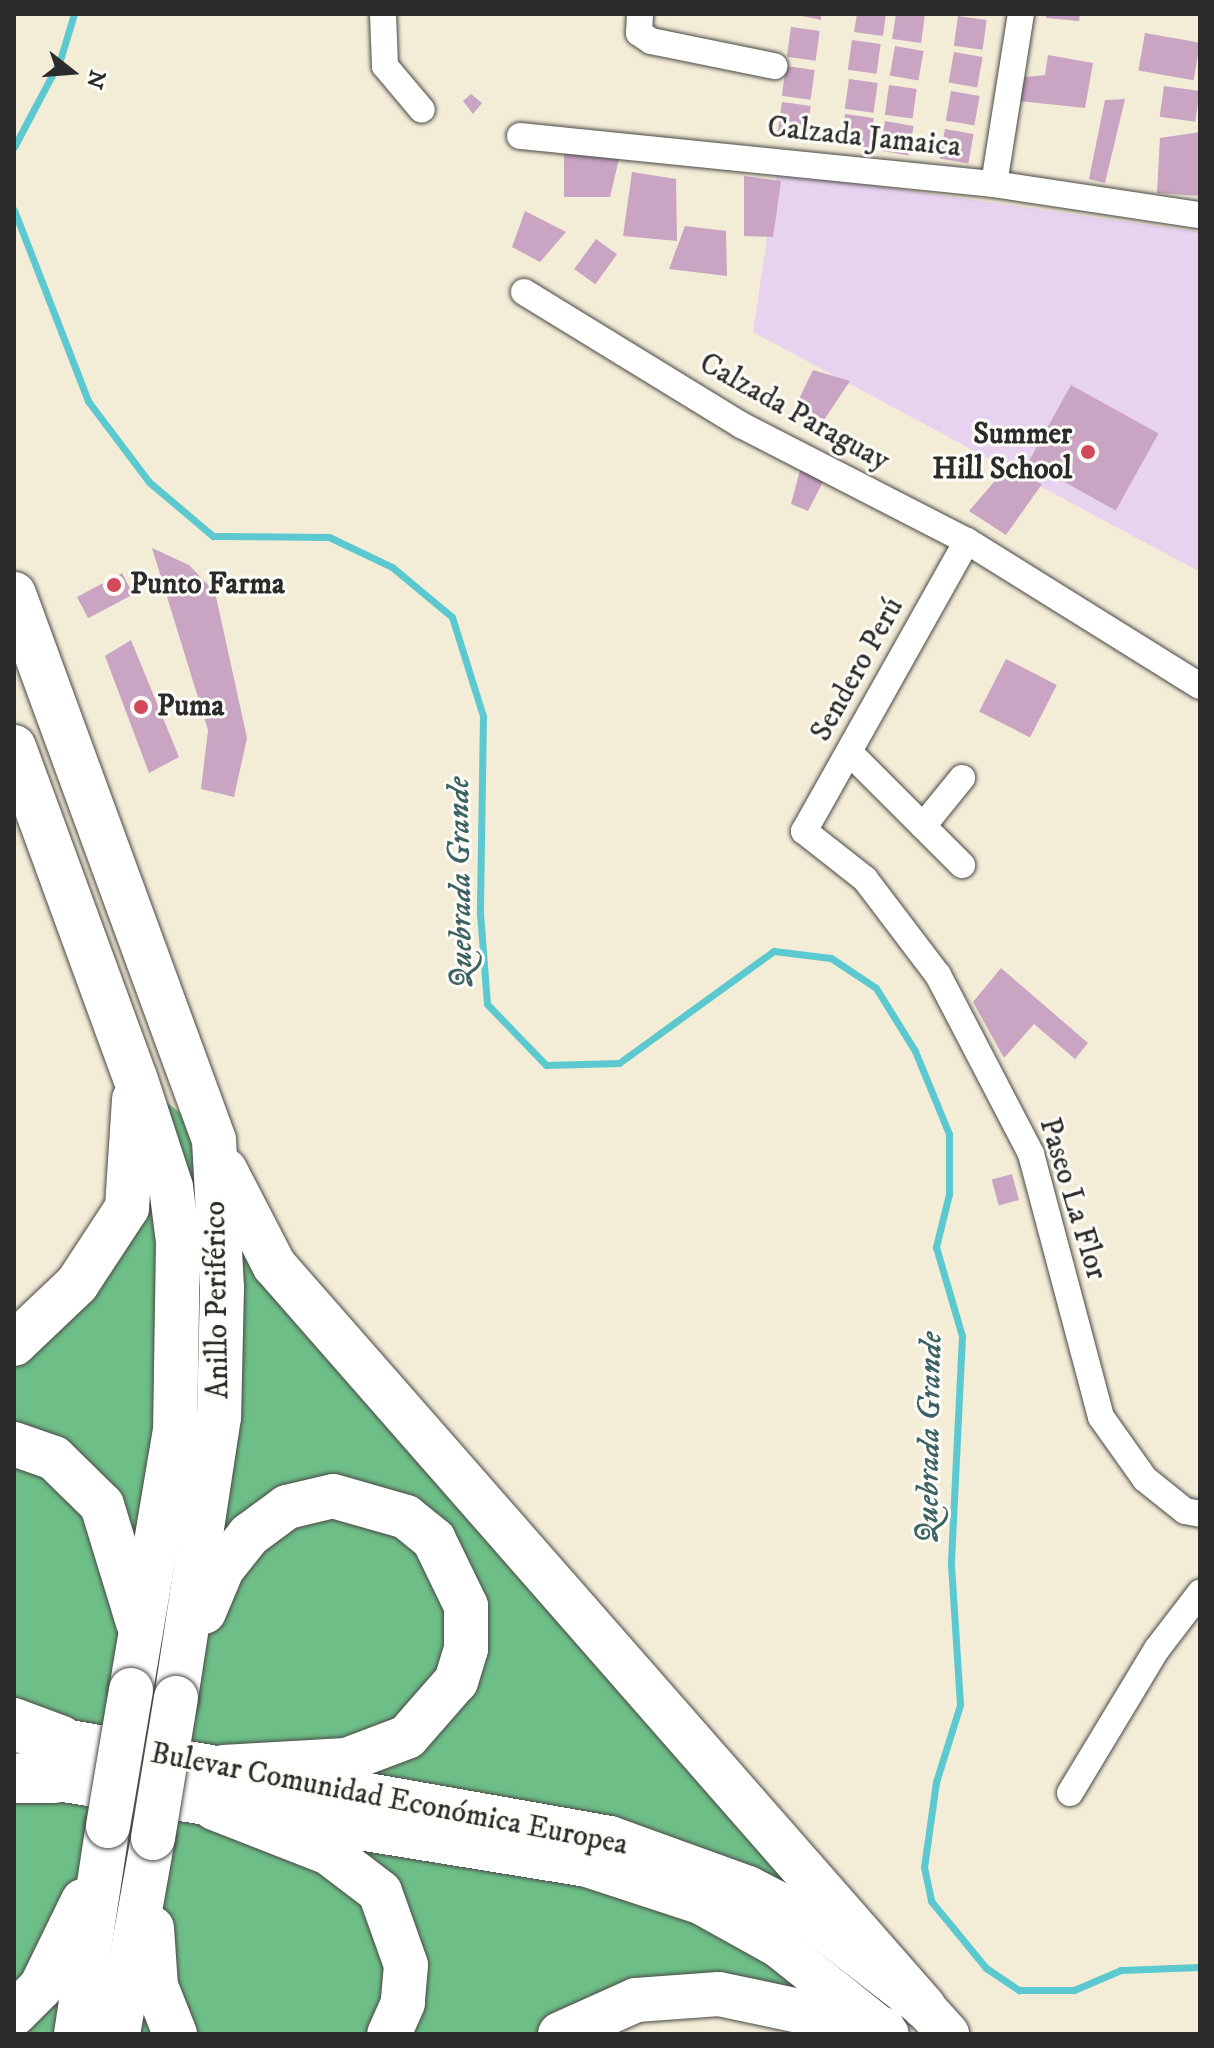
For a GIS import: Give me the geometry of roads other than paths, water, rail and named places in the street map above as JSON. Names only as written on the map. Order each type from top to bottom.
[{"type":"highway","name":"Anillo Periférico","points":[[14,594],[214,1140],[222,1288],[219,1417],[180,1680],[118,2034]]},
{"type":"highway","name":"Anillo Periférico","points":[[14,747],[135,1077],[171,1187],[181,1296],[175,1430],[104,1844],[76,2034]]},
{"type":"highway","points":[[14,1344],[77,1284],[127,1208],[135,1077]]},
{"type":"highway","points":[[214,1140],[241,1210],[274,1265],[936,2020]]},
{"type":"highway","points":[[14,1444],[54,1458],[102,1505],[140,1632]]},
{"type":"highway","points":[[180,1680],[222,1569],[287,1507],[333,1496],[373,1503],[434,1540],[457,1574],[466,1649],[433,1715],[407,1737],[346,1760],[219,1788]]},
{"type":"highway","points":[[14,1720],[62,1738]]},
{"type":"highway","points":[[219,1788],[329,1853],[380,1892],[406,1965],[403,2003],[389,2034]]},
{"type":"highway","points":[[14,2014],[41,1987],[104,1844]]},
{"type":"highway","points":[[150,1853],[156,1986],[175,2034]]},
{"type":"highway","points":[[560,2034],[636,2000],[719,1994],[885,2031]]},
{"type":"main road","name":"Bulevar Comunidad Económica Europea","points":[[14,1732],[62,1738],[219,1788],[587,1866],[700,1903],[779,1947],[885,2031]]},
{"type":"main road","name":"Bulevar Comunidad Económica Europea","points":[[28,1778],[219,1788],[624,1842],[810,1919],[936,2020]]},
{"type":"street","points":[[383,14],[385,66],[422,110]]},
{"type":"street","points":[[640,14],[639,33],[651,41],[774,66]]},
{"type":"street","points":[[994,184],[1021,14]]},
{"type":"street","name":"Calzada Jamaica","points":[[520,136],[994,184],[1200,215]]},
{"type":"street","name":"Calzada Paraguay","points":[[524,292],[741,425],[967,541],[1200,686]]},
{"type":"street","name":"Sendero Perú","points":[[804,831],[967,541]]},
{"type":"street","points":[[849,752],[962,865]]},
{"type":"street","points":[[923,826],[962,778]]},
{"type":"street","name":"Paseo La Flor","points":[[804,831],[865,879],[938,975],[1031,1154],[1101,1417],[1145,1479],[1185,1511],[1200,1514]]},
{"type":"street","points":[[1070,1793],[1157,1649],[1200,1593]]},
{"type":"waterway","name":"Quebrada Grande","points":[[14,147],[60,60],[74,14]]},
{"type":"waterway","name":"Quebrada Grande","points":[[14,210],[88,401],[149,482],[213,536],[329,537],[392,567],[452,617],[483,716],[480,913],[487,1004],[546,1065],[619,1063],[774,951],[831,958],[876,988],[915,1051],[949,1134],[949,1194],[936,1247],[962,1336],[951,1565],[960,1705],[936,1782],[924,1867],[931,1901],[986,1968],[1019,1990],[1074,1990],[1121,1970],[1200,1967]]},
{"type":"place","name":"Summer Hill School","points":[[1088,452]]},
{"type":"place","name":"Punto Farma","points":[[114,585]]},
{"type":"place","name":"Puma","points":[[141,707]]}]
